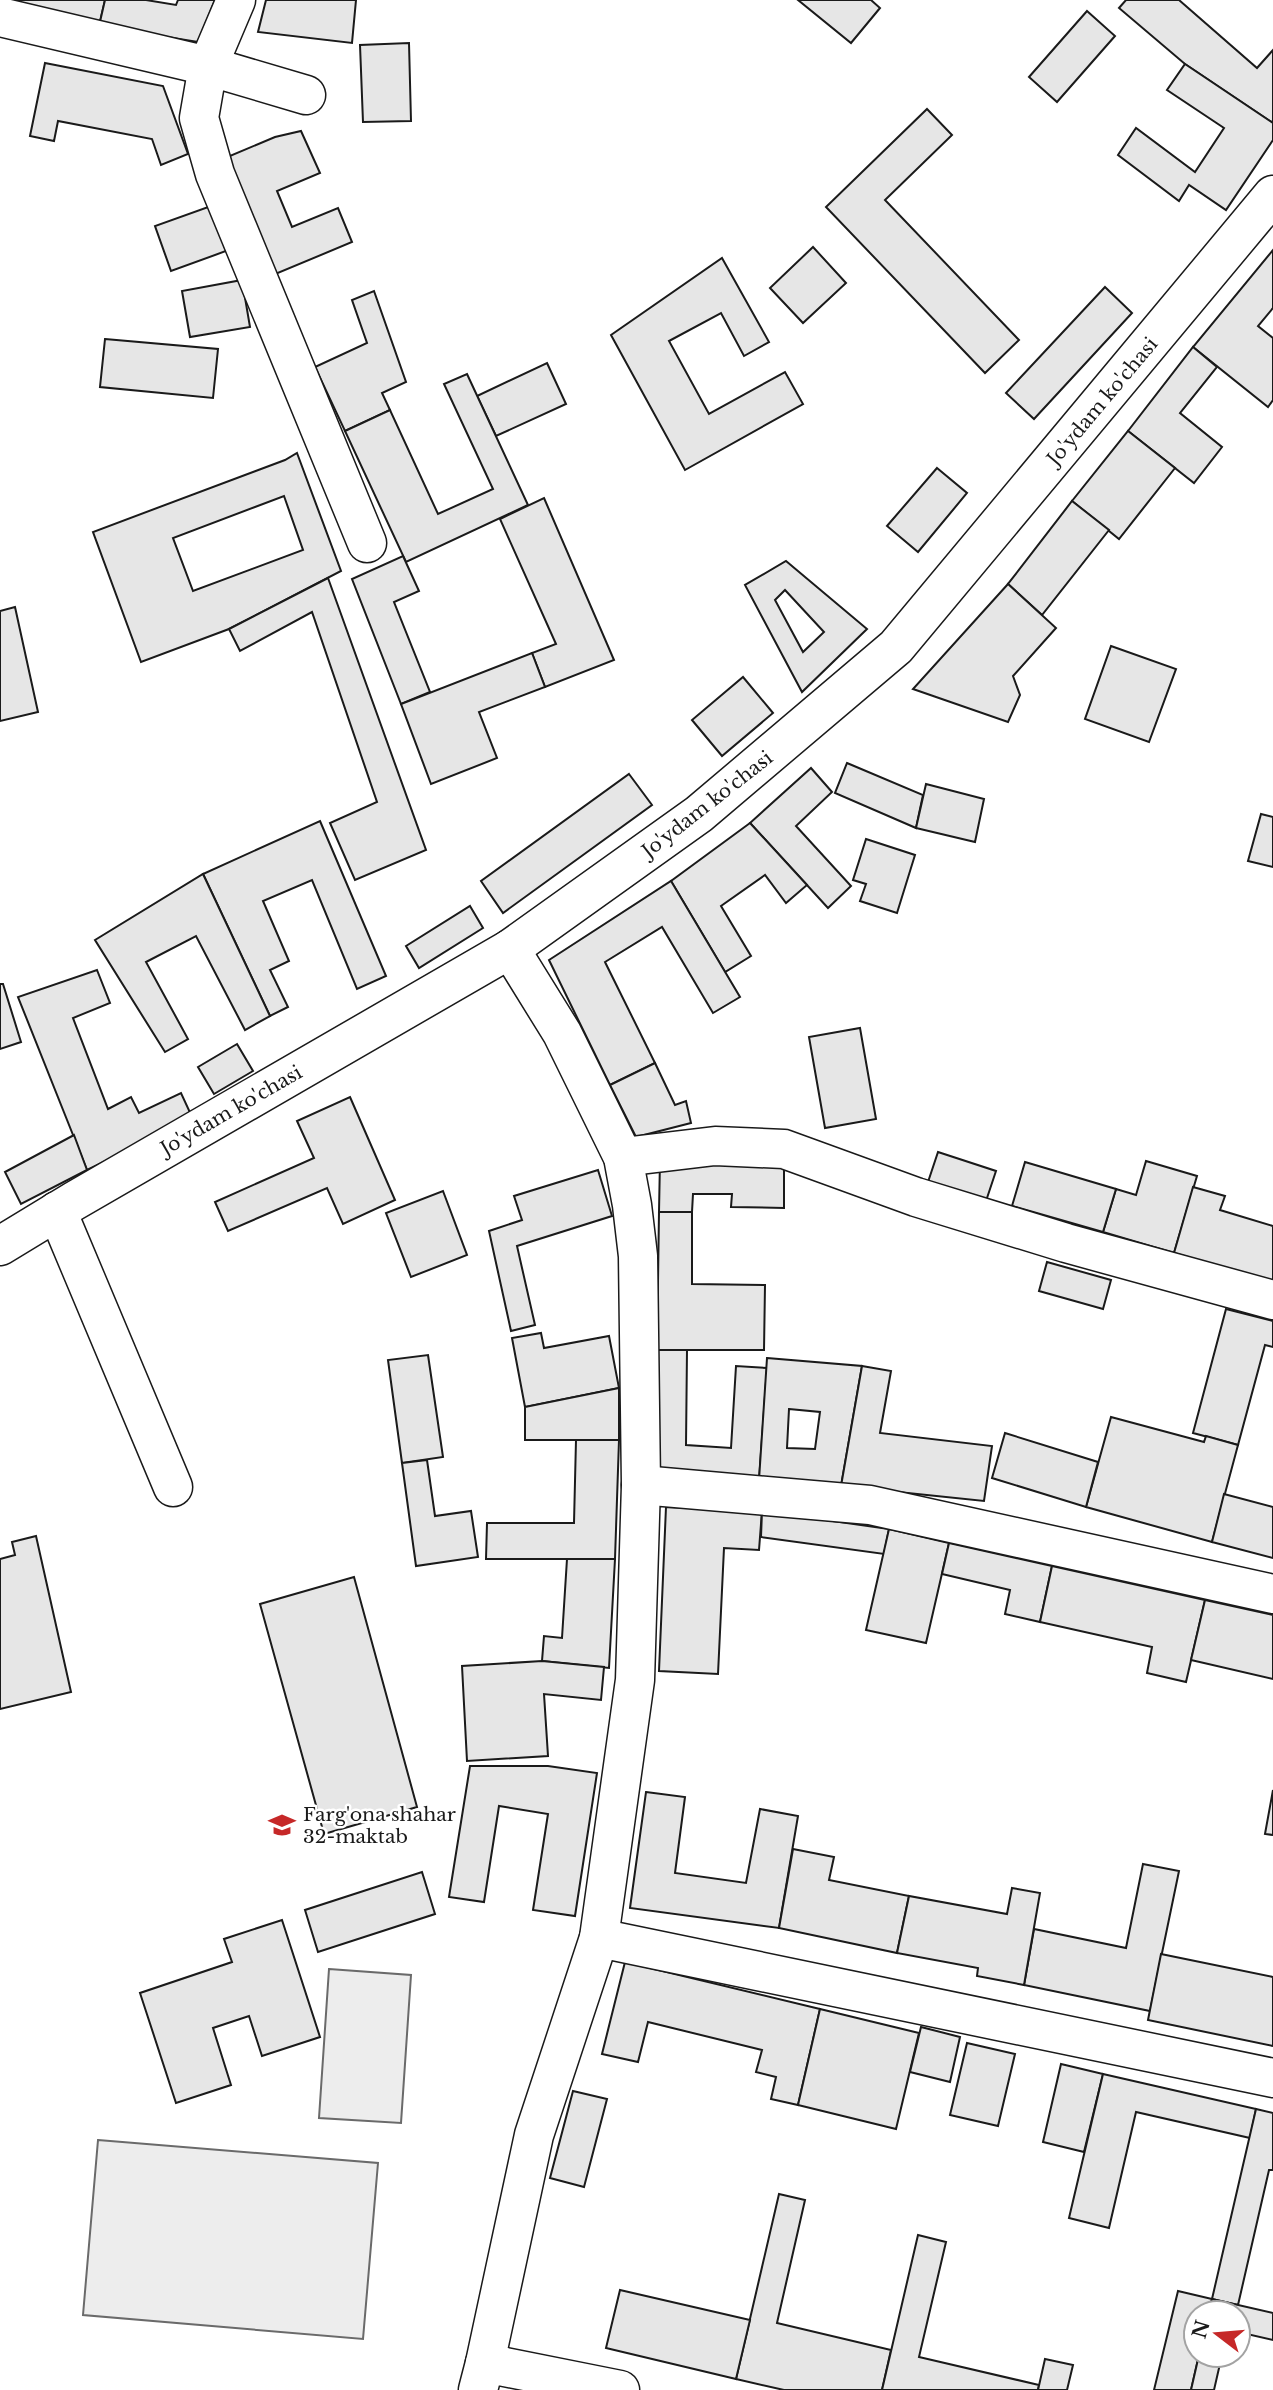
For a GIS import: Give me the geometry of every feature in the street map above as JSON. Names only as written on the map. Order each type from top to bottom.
[{"type":"street","points":[[236,0],[208,66],[199,118],[215,174],[367,542]]},
{"type":"street","points":[[0,17],[208,66],[306,95]]},
{"type":"street","name":"Jo'ydam ko'chasi","points":[[0,1247],[510,949],[699,814],[896,647],[1273,195]]},
{"type":"street","points":[[510,949],[562,1033],[623,1157],[638,1256],[642,1485],[635,1680],[599,1938],[534,2135],[481,2376],[620,2390]]},
{"type":"street","points":[[623,1157],[715,1146],[784,1149],[928,1200],[1066,1243],[1273,1300]]},
{"type":"street","points":[[57,1212],[173,1487]]},
{"type":"street","points":[[642,1485],[870,1505],[1273,1594]]},
{"type":"street","points":[[599,1938],[1273,2078]]},
{"type":"shaded area","points":[[329,1969],[411,1975],[401,2123],[319,2118]]},
{"type":"shaded area","points":[[98,2140],[378,2163],[363,2339],[83,2315]]},
{"type":"building","points":[[0,0],[105,0],[99,26]]},
{"type":"building","points":[[105,0],[146,0],[176,5],[178,0],[215,0],[198,42],[99,26]]},
{"type":"building","points":[[266,0],[356,0],[352,43],[258,32]]},
{"type":"building","points":[[798,0],[871,0],[880,8],[851,43]]},
{"type":"building","points":[[1126,0],[1179,0],[1257,68],[1273,50],[1273,123],[1185,64],[1119,8]]},
{"type":"building","points":[[1087,11],[1115,36],[1057,102],[1029,77]]},
{"type":"building","points":[[409,43],[411,121],[363,122],[360,45]]},
{"type":"building","points":[[45,63],[163,86],[188,154],[161,165],[152,139],[58,121],[54,141],[30,136]]},
{"type":"building","points":[[1185,64],[1273,123],[1273,140],[1226,210],[1189,185],[1179,201],[1118,155],[1136,128],[1195,172],[1224,128],[1167,90]]},
{"type":"building","points":[[927,109],[952,135],[885,200],[1019,340],[985,373],[826,207]]},
{"type":"building","points":[[301,131],[320,173],[277,191],[292,227],[338,208],[352,242],[273,275],[225,158],[275,137]]},
{"type":"building","points":[[211,206],[226,251],[171,271],[155,226]]},
{"type":"building","points":[[813,247],[846,283],[803,323],[770,288]]},
{"type":"building","points":[[1273,250],[1273,308],[1258,326],[1273,338],[1273,400],[1268,407],[1193,347]]},
{"type":"building","points":[[722,258],[769,342],[744,356],[721,313],[669,341],[709,414],[785,372],[803,404],[685,470],[611,335]]},
{"type":"building","points":[[242,280],[250,327],[190,337],[182,291]]},
{"type":"building","points":[[1105,287],[1132,313],[1034,419],[1006,393]]},
{"type":"building","points":[[374,291],[406,382],[382,393],[390,410],[345,431],[315,367],[367,343],[352,300]]},
{"type":"building","points":[[105,339],[218,349],[213,398],[100,387]]},
{"type":"building","points":[[1193,347],[1217,367],[1180,413],[1222,447],[1194,483],[1128,431]]},
{"type":"building","points":[[547,363],[566,404],[496,436],[477,396]]},
{"type":"building","points":[[467,374],[528,505],[406,562],[345,431],[390,410],[438,514],[493,489],[444,384]]},
{"type":"building","points":[[1128,431],[1175,468],[1119,539],[1072,501]]},
{"type":"building","points":[[297,453],[341,571],[229,629],[141,662],[93,532],[285,460]],"holes":[[[284,496],[303,550],[193,591],[173,538]]]},
{"type":"building","points":[[937,468],[967,493],[918,552],[887,526]]},
{"type":"building","points":[[544,498],[614,660],[545,687],[532,653],[556,644],[500,519]]},
{"type":"building","points":[[1072,501],[1109,530],[1042,615],[1008,584]]},
{"type":"building","points":[[403,556],[419,591],[394,602],[430,692],[401,704],[352,579]]},
{"type":"building","points":[[786,561],[867,629],[802,692],[745,585]],"holes":[[[785,590],[824,632],[803,652],[775,600]]]},
{"type":"building","points":[[328,578],[426,850],[355,880],[330,823],[377,802],[312,612],[240,651],[229,629]]},
{"type":"building","points":[[1008,584],[1056,628],[1013,676],[1020,695],[1008,722],[913,689]]},
{"type":"building","points":[[15,607],[38,712],[0,721],[0,611]]},
{"type":"building","points":[[1111,646],[1176,669],[1149,742],[1085,719]]},
{"type":"building","points":[[532,653],[545,687],[479,712],[497,758],[431,784],[401,704]]},
{"type":"building","points":[[743,677],[773,713],[722,756],[692,720]]},
{"type":"building","points":[[847,763],[923,795],[916,828],[835,793]]},
{"type":"building","points":[[811,768],[832,792],[796,826],[851,886],[828,908],[750,823]]},
{"type":"building","points":[[629,774],[652,805],[503,913],[481,881]]},
{"type":"building","points":[[926,784],[984,799],[975,842],[916,828]]},
{"type":"building","points":[[1261,814],[1273,817],[1273,867],[1248,861]]},
{"type":"building","points":[[320,821],[386,976],[357,989],[312,880],[263,901],[289,961],[270,970],[288,1007],[270,1016],[203,874]]},
{"type":"building","points":[[750,823],[807,885],[786,903],[765,875],[721,906],[751,956],[725,972],[671,881]]},
{"type":"building","points":[[866,839],[915,855],[897,913],[860,901],[866,884],[853,880]]},
{"type":"building","points":[[203,874],[270,1016],[245,1030],[196,936],[146,962],[188,1039],[165,1052],[95,940]]},
{"type":"building","points":[[671,881],[740,997],[713,1013],[662,927],[605,962],[655,1063],[610,1085],[549,960]]},
{"type":"building","points":[[470,906],[483,928],[419,968],[406,946]]},
{"type":"building","points":[[97,970],[110,1003],[73,1018],[108,1109],[131,1097],[139,1113],[181,1093],[193,1119],[87,1170],[18,997]]},
{"type":"building","points":[[0,984],[3,984],[21,1042],[0,1049]]},
{"type":"building","points":[[860,1028],[876,1119],[825,1128],[809,1037]]},
{"type":"building","points":[[237,1044],[253,1071],[214,1094],[198,1067]]},
{"type":"building","points":[[655,1063],[675,1105],[686,1101],[691,1123],[636,1137],[610,1085]]},
{"type":"building","points":[[350,1097],[395,1200],[343,1224],[327,1188],[228,1231],[215,1202],[314,1158],[297,1121]]},
{"type":"building","points":[[74,1135],[87,1170],[21,1204],[5,1172]]},
{"type":"building","points":[[938,1152],[996,1171],[983,1210],[925,1191]]},
{"type":"building","points":[[660,1160],[784,1161],[784,1208],[731,1207],[732,1194],[693,1194],[692,1212],[659,1212]]},
{"type":"building","points":[[1146,1161],[1197,1176],[1174,1253],[1103,1232],[1116,1189],[1136,1195]]},
{"type":"building","points":[[1025,1162],[1116,1189],[1103,1232],[1012,1206]]},
{"type":"building","points":[[598,1170],[612,1216],[517,1246],[535,1325],[511,1331],[489,1231],[522,1220],[514,1196]]},
{"type":"building","points":[[1193,1187],[1225,1196],[1220,1210],[1273,1226],[1273,1282],[1174,1253]]},
{"type":"building","points":[[443,1191],[467,1255],[411,1277],[386,1213]]},
{"type":"building","points":[[659,1212],[692,1212],[692,1284],[765,1285],[764,1350],[657,1350]]},
{"type":"building","points":[[1047,1262],[1111,1280],[1103,1309],[1039,1291]]},
{"type":"building","points":[[1226,1309],[1273,1321],[1273,1347],[1265,1345],[1238,1445],[1193,1433]]},
{"type":"building","points":[[541,1333],[544,1348],[609,1336],[619,1388],[525,1407],[512,1338]]},
{"type":"building","points":[[657,1350],[687,1350],[686,1445],[731,1448],[736,1366],[767,1368],[759,1480],[656,1473]]},
{"type":"building","points":[[428,1355],[443,1457],[402,1463],[388,1360]]},
{"type":"building","points":[[767,1358],[862,1366],[841,1486],[759,1480]],"holes":[[[789,1409],[820,1412],[815,1449],[787,1448]]]},
{"type":"building","points":[[862,1366],[891,1371],[880,1433],[992,1446],[984,1501],[841,1486]]},
{"type":"building","points":[[619,1388],[619,1440],[525,1440],[525,1407]]},
{"type":"building","points":[[1111,1417],[1204,1442],[1206,1436],[1238,1445],[1212,1542],[1086,1507]]},
{"type":"building","points":[[1005,1433],[1098,1462],[1086,1507],[992,1478]]},
{"type":"building","points":[[576,1440],[619,1440],[615,1559],[486,1559],[487,1523],[574,1523]]},
{"type":"building","points":[[427,1460],[435,1516],[471,1511],[478,1557],[416,1566],[402,1463]]},
{"type":"building","points":[[1224,1494],[1273,1507],[1273,1558],[1212,1542]]},
{"type":"building","points":[[666,1507],[762,1511],[759,1550],[724,1548],[718,1674],[659,1671]]},
{"type":"building","points":[[762,1511],[889,1529],[884,1554],[761,1537]]},
{"type":"building","points":[[889,1529],[949,1543],[926,1643],[866,1630]]},
{"type":"building","points":[[36,1536],[71,1692],[0,1709],[0,1559],[15,1555],[12,1542]]},
{"type":"building","points":[[949,1543],[1052,1566],[1040,1622],[1005,1614],[1010,1590],[942,1574]]},
{"type":"building","points":[[567,1559],[615,1559],[609,1668],[542,1661],[544,1636],[562,1638]]},
{"type":"building","points":[[1052,1566],[1205,1600],[1186,1682],[1147,1673],[1152,1647],[1040,1622]]},
{"type":"building","points":[[354,1577],[417,1807],[324,1834],[260,1604]]},
{"type":"building","points":[[1205,1600],[1273,1615],[1273,1679],[1191,1660]]},
{"type":"building","points":[[542,1661],[604,1667],[601,1700],[544,1694],[548,1756],[467,1761],[462,1666]]},
{"type":"building","points":[[470,1766],[548,1766],[597,1773],[575,1916],[533,1910],[548,1814],[499,1806],[484,1902],[449,1897]]},
{"type":"building","points":[[1273,1790],[1273,1835],[1265,1834]]},
{"type":"building","points":[[646,1792],[685,1797],[675,1873],[746,1883],[760,1809],[798,1816],[779,1928],[630,1908]]},
{"type":"building","points":[[793,1849],[834,1857],[829,1880],[909,1896],[897,1953],[779,1928]]},
{"type":"building","points":[[1143,1864],[1179,1871],[1150,2011],[1024,1985],[1034,1929],[1126,1948]]},
{"type":"building","points":[[422,1872],[435,1914],[318,1952],[305,1910]]},
{"type":"building","points":[[1012,1888],[1040,1893],[1024,1985],[977,1976],[978,1968],[897,1953],[909,1896],[1007,1914]]},
{"type":"building","points":[[282,1920],[320,2037],[262,2056],[249,2016],[213,2028],[231,2085],[176,2103],[140,1993],[232,1962],[224,1939]]},
{"type":"building","points":[[1161,1954],[1273,1977],[1273,2046],[1148,2020]]},
{"type":"building","points":[[625,1962],[820,2009],[798,2105],[771,2099],[776,2077],[756,2072],[762,2050],[648,2022],[638,2062],[602,2054]]},
{"type":"building","points":[[820,2009],[919,2033],[896,2129],[798,2105]]},
{"type":"building","points":[[921,2027],[960,2037],[950,2082],[910,2072]]},
{"type":"building","points":[[967,2043],[1015,2054],[998,2126],[950,2115]]},
{"type":"building","points":[[1061,2064],[1103,2074],[1084,2152],[1043,2142]]},
{"type":"building","points":[[1103,2074],[1256,2109],[1250,2138],[1136,2112],[1109,2228],[1069,2218]]},
{"type":"building","points":[[573,2091],[607,2099],[584,2187],[550,2178]]},
{"type":"building","points":[[1256,2109],[1273,2113],[1273,2170],[1269,2170],[1239,2299],[1212,2299]]},
{"type":"building","points":[[779,2194],[805,2200],[777,2323],[891,2350],[882,2390],[784,2390],[736,2379]]},
{"type":"building","points":[[918,2235],[946,2242],[919,2357],[1039,2385],[1038,2390],[882,2390]]},
{"type":"building","points":[[620,2290],[750,2320],[736,2379],[606,2348]]},
{"type":"building","points":[[1178,2291],[1212,2299],[1182,2299],[1182,2369],[1196,2369],[1191,2390],[1154,2390]]},
{"type":"building","points":[[1252,2308],[1273,2313],[1273,2340],[1252,2335]]},
{"type":"building","points":[[1045,2359],[1073,2365],[1067,2390],[1038,2390]]},
{"type":"building","points":[[1196,2369],[1219,2369],[1214,2390],[1191,2390]]},
{"type":"place","name":"Farg'ona shahar 32-maktab","points":[[282,1825]]}]
